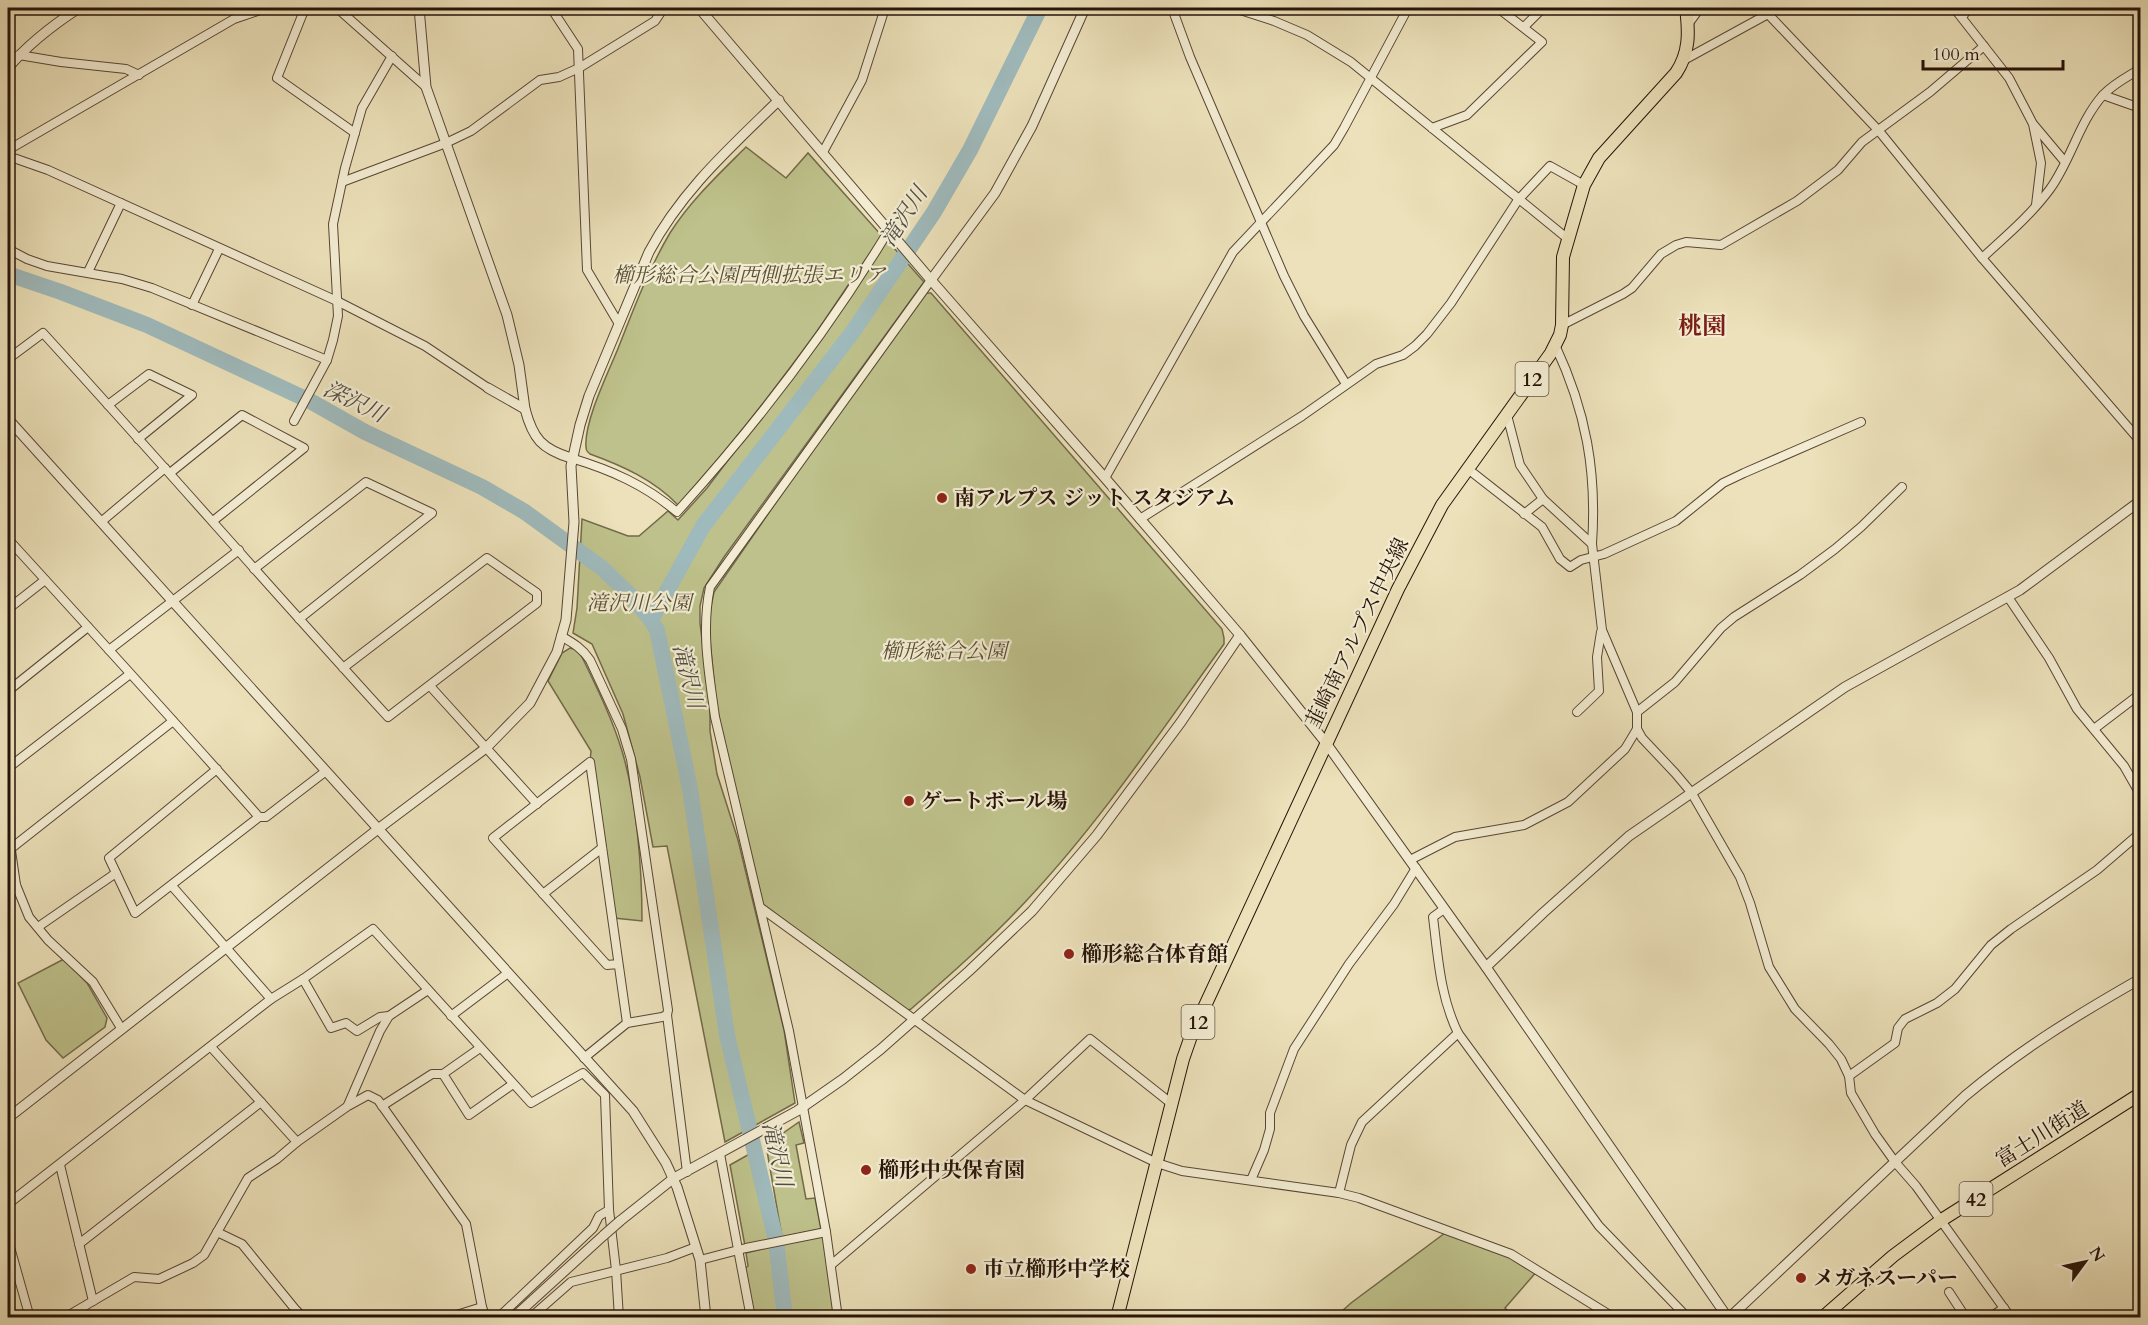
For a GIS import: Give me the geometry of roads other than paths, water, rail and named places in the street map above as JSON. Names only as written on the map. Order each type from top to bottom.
[{"type":"main road","name":"韮崎南アルプス中央線","points":[[1117,1317],[1183,1059],[1191,1036],[1398,589],[1442,505],[1555,345],[1562,325],[1562,268],[1584,186],[1599,158],[1676,73],[1684,60],[1688,45],[1686,8]]},
{"type":"main road","name":"富士川街道","points":[[1822,1317],[1893,1256],[1940,1221],[2140,1094]]},
{"type":"street","points":[[8,68],[55,23],[79,8]]},
{"type":"street","points":[[8,150],[234,19],[266,8]]},
{"type":"street","points":[[305,8],[277,78],[355,133]]},
{"type":"street","points":[[337,8],[426,87]]},
{"type":"street","points":[[419,8],[426,87],[507,315],[519,365],[528,422],[543,445],[552,452],[618,474],[644,488],[677,512],[716,469],[818,336],[890,232]]},
{"type":"street","points":[[551,8],[578,49],[587,270],[619,324]]},
{"type":"street","points":[[342,182],[446,143],[471,131],[540,80],[559,77],[579,68],[655,21],[662,8]]},
{"type":"street","points":[[699,8],[929,278],[1239,635],[1326,743],[1486,967],[1729,1317],[1965,1096],[2018,1054],[2068,1021],[2140,979]]},
{"type":"street","points":[[823,152],[862,80],[885,8]]},
{"type":"street","points":[[838,1317],[826,1232],[800,1109],[791,1042],[715,717],[705,630],[711,587],[929,278],[995,193],[1032,126],[1085,8]]},
{"type":"street","points":[[1172,8],[1190,57],[1284,276],[1304,316],[1346,384]]},
{"type":"street","points":[[1234,8],[1274,21],[1307,36],[1351,62],[1568,239]]},
{"type":"street","points":[[1105,478],[1233,252],[1334,145],[1408,8]]},
{"type":"street","points":[[1432,128],[1467,115],[1542,42],[1498,8]]},
{"type":"street","points":[[1524,27],[1543,8]]},
{"type":"street","points":[[1688,24],[1700,8]]},
{"type":"street","points":[[1954,8],[2009,78],[2033,124],[2040,163],[2035,207]]},
{"type":"street","points":[[1962,17],[1969,8]]},
{"type":"street","points":[[1684,60],[1767,11],[1879,131],[1982,258],[2140,441]]},
{"type":"street","points":[[1562,325],[1632,288],[1661,254],[1676,245],[1686,242],[1721,244],[1797,201],[1838,170],[1862,142],[1930,92],[1984,46]]},
{"type":"street","points":[[19,55],[126,69],[140,75]]},
{"type":"street","points":[[294,422],[327,360],[336,324],[333,224],[362,108],[392,56]]},
{"type":"street","points":[[1982,258],[2035,207],[2052,186],[2093,108],[2103,95],[2140,69]]},
{"type":"street","points":[[2103,95],[2140,108]]},
{"type":"street","points":[[8,1118],[225,947],[486,748],[530,703],[557,652],[566,620],[571,576],[573,514],[571,458],[589,396],[650,252],[676,207],[707,171],[779,100]]},
{"type":"street","points":[[2033,124],[2065,162]]},
{"type":"street","points":[[8,156],[48,170],[337,301],[425,346],[488,388],[525,409]]},
{"type":"street","points":[[1140,519],[1302,416],[1376,364],[1403,355],[1427,334],[1451,303],[1518,200],[1550,166],[1584,186]]},
{"type":"street","points":[[88,272],[121,203]]},
{"type":"street","points":[[8,249],[47,266],[132,282],[327,360]]},
{"type":"street","points":[[192,305],[219,249]]},
{"type":"street","points":[[8,359],[43,333],[213,520],[254,569],[343,668],[388,717],[537,603],[537,593],[487,558],[343,668]]},
{"type":"street","points":[[1555,345],[1573,387],[1589,447],[1594,515],[1592,544],[1602,630],[1637,712],[1638,729],[1642,738],[1691,792],[1740,877],[1769,967],[1795,1009],[1841,1059],[1849,1076],[1851,1093],[1895,1162],[1916,1186],[2011,1317]]},
{"type":"street","points":[[108,405],[149,374],[192,395],[138,439]]},
{"type":"street","points":[[101,522],[242,415],[304,447],[213,520]]},
{"type":"street","points":[[1507,415],[1520,465],[1544,499],[1592,544]]},
{"type":"street","points":[[8,418],[633,1111],[674,1178],[700,1260],[706,1317]]},
{"type":"street","points":[[1468,469],[1542,527],[1560,559],[1570,567],[1581,560],[1625,545],[1676,521],[1723,483],[1861,422]]},
{"type":"street","points":[[254,569],[366,483],[432,513],[299,619]]},
{"type":"street","points":[[1637,712],[1674,682],[1721,628],[1734,617],[1800,575],[1835,549],[1902,488]]},
{"type":"street","points":[[1524,514],[1544,499]]},
{"type":"street","points":[[1486,967],[1629,836],[1845,687],[2008,597],[2046,572],[2140,501]]},
{"type":"street","points":[[8,539],[259,817],[266,818],[326,771]]},
{"type":"street","points":[[109,650],[239,550]]},
{"type":"street","points":[[8,609],[45,580]]},
{"type":"street","points":[[2008,597],[2049,658],[2077,709],[2124,766],[2140,794]]},
{"type":"street","points":[[8,691],[88,627]]},
{"type":"street","points":[[1577,712],[1599,691],[1597,657],[1602,630]]},
{"type":"street","points":[[513,1317],[620,1221],[674,1178],[800,1109],[871,1057],[1032,911],[1097,835],[1181,722],[1239,635]]},
{"type":"street","points":[[561,636],[580,647],[590,660],[622,729],[630,759],[668,1010],[687,1172]]},
{"type":"street","points":[[8,768],[130,674]]},
{"type":"street","points":[[430,686],[537,804]]},
{"type":"street","points":[[2094,729],[2140,694]]},
{"type":"street","points":[[9,850],[173,721]]},
{"type":"street","points":[[1251,1180],[1267,1140],[1270,1113],[1294,1049],[1349,964],[1394,904],[1413,864],[1455,837],[1524,825],[1568,802],[1625,749],[1638,729]]},
{"type":"street","points":[[618,964],[607,965],[493,838],[590,762],[627,1023]]},
{"type":"street","points":[[216,769],[109,858],[135,913],[259,817]]},
{"type":"street","points":[[8,830],[9,850],[16,885],[29,917],[48,940],[93,982],[121,1028]]},
{"type":"street","points":[[1849,1076],[1895,1043],[1898,1028],[1905,1019],[1937,1003],[1955,989],[1992,945],[2011,929],[2097,870],[2140,833]]},
{"type":"street","points":[[543,894],[602,848]]},
{"type":"street","points":[[38,927],[116,873]]},
{"type":"street","points":[[8,897],[16,885]]},
{"type":"street","points":[[171,886],[271,999]]},
{"type":"street","points":[[761,908],[1025,1100],[1157,1163],[1182,1171],[1339,1193],[1382,1206],[1511,1254],[1616,1317]]},
{"type":"street","points":[[1444,909],[1433,916],[1441,987],[1449,1016],[1458,1033],[1599,1226],[1688,1317]]},
{"type":"street","points":[[8,1204],[271,999],[373,929],[531,1103],[583,1073],[604,1095],[609,1210],[619,1317]]},
{"type":"street","points":[[452,1016],[508,973]]},
{"type":"street","points":[[303,979],[331,1028],[346,1023],[357,1031],[380,1017],[389,1016]]},
{"type":"street","points":[[348,1106],[380,1031],[389,1016],[428,990]]},
{"type":"street","points":[[584,1058],[627,1023],[667,1015]]},
{"type":"street","points":[[1339,1193],[1351,1145],[1362,1122],[1458,1033]]},
{"type":"street","points":[[831,1265],[1025,1100],[1090,1039],[1172,1104]]},
{"type":"street","points":[[211,1047],[297,1142]]},
{"type":"street","points":[[382,1106],[432,1074],[442,1074],[480,1048]]},
{"type":"street","points":[[442,1074],[469,1115],[513,1084]]},
{"type":"street","points":[[64,1317],[134,1277],[159,1279],[193,1263],[204,1255],[248,1178],[277,1160],[297,1142],[348,1106],[368,1095],[378,1100],[466,1224],[482,1307],[486,1317]]},
{"type":"street","points":[[79,1244],[261,1102]]},
{"type":"street","points":[[723,1153],[742,1249],[752,1317]]},
{"type":"street","points":[[60,1165],[93,1301]]},
{"type":"street","points":[[498,1317],[593,1228],[599,1216],[609,1210]]},
{"type":"street","points":[[217,1232],[242,1244],[304,1317]]},
{"type":"street","points":[[700,1260],[826,1232]]},
{"type":"street","points":[[8,1240],[30,1317]]},
{"type":"street","points":[[530,1317],[571,1282],[668,1258],[696,1247]]},
{"type":"street","points":[[1949,1292],[1966,1317]]},
{"type":"street","points":[[447,1317],[482,1307]]},
{"type":"street","points":[[1989,1317],[2004,1308]]},
{"type":"waterway","name":"滝沢川","points":[[651,620],[703,526],[852,333],[934,212],[970,150],[1040,8]]},
{"type":"waterway","name":"深沢川","points":[[8,274],[147,325],[310,401],[365,432],[482,487],[525,512],[602,568],[631,596],[651,620],[657,630],[690,789],[727,1035],[776,1241],[785,1318]]},
{"type":"place","name":"南アルプス ジット スタジアム","points":[[942,498]]},
{"type":"place","name":"ゲートボール場","points":[[909,801]]},
{"type":"place","name":"櫛形総合体育館","points":[[1069,954]]},
{"type":"place","name":"櫛形中央保育園","points":[[866,1170]]},
{"type":"place","name":"市立櫛形中学校","points":[[971,1269]]},
{"type":"place","name":"メガネスーパー","points":[[1801,1278]]},
{"type":"district","name":"桃園","points":[[1702,326]]},
{"type":"park label","name":"櫛形総合公園西側拡張エリア","points":[[749,275]]},
{"type":"park label","name":"滝沢川公園","points":[[639,603]]},
{"type":"park label","name":"櫛形総合公園","points":[[944,651]]}]
